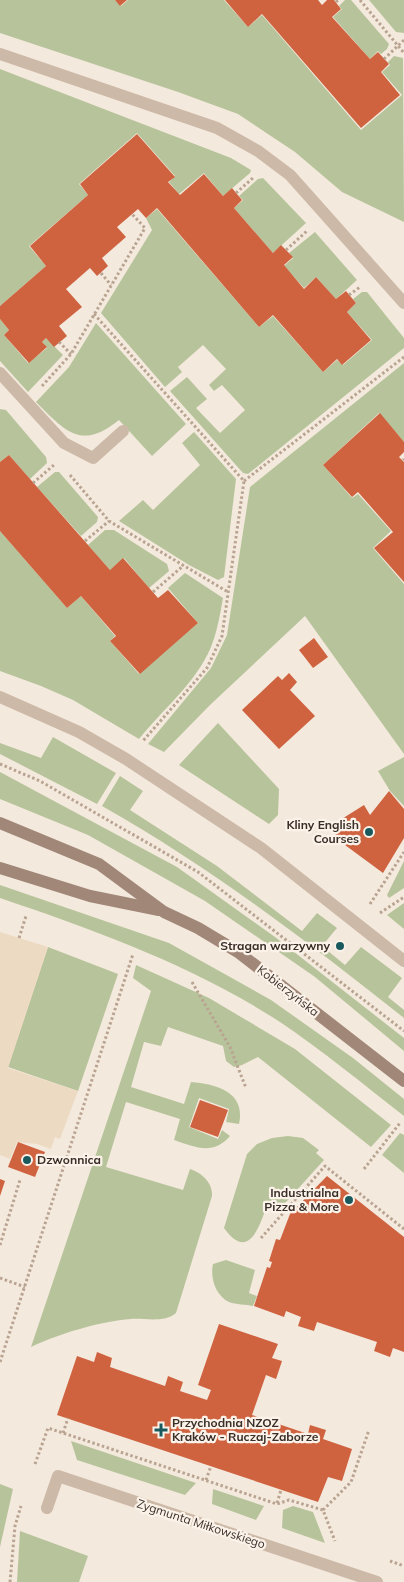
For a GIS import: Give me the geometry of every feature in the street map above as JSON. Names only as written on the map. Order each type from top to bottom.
[{"type":"street","points":[[0,54],[218,128],[258,151],[290,175],[404,303]]},
{"type":"street","points":[[0,373],[64,443],[93,458],[123,431]]},
{"type":"street","points":[[0,696],[38,712],[126,759],[261,848],[404,961]]},
{"type":"street","name":"Kobierzyńska","points":[[0,823],[99,864],[164,912],[198,928],[238,952],[404,1081]]},
{"type":"street","name":"Kobierzyńska","points":[[0,868],[90,896],[164,912]]},
{"type":"street","name":"Zygmunta Miłkowskiego","points":[[47,1508],[58,1476],[376,1582]]},
{"type":"path","points":[[360,0],[404,53]]},
{"type":"path","points":[[384,58],[404,40]]},
{"type":"path","points":[[236,193],[260,172]]},
{"type":"path","points":[[26,403],[71,354],[145,228],[132,214]]},
{"type":"path","points":[[286,250],[314,225]]},
{"type":"path","points":[[101,273],[111,285]]},
{"type":"path","points":[[94,314],[244,481]]},
{"type":"path","points":[[59,342],[71,354]]},
{"type":"path","points":[[140,745],[207,668],[222,636],[244,481],[404,357]]},
{"type":"path","points":[[33,483],[58,461]]},
{"type":"path","points":[[64,468],[109,521],[228,592]]},
{"type":"path","points":[[84,541],[109,521]]},
{"type":"path","points":[[153,592],[183,566]]},
{"type":"path","points":[[0,764],[40,781],[198,872],[404,1031]]},
{"type":"path","points":[[368,908],[404,852]]},
{"type":"path","points":[[377,915],[404,897]]},
{"type":"path","points":[[19,938],[26,916]]},
{"type":"path","points":[[0,1362],[133,954]]},
{"type":"path","points":[[192,982],[230,1047],[246,1088]]},
{"type":"path","points":[[364,1169],[400,1123]]},
{"type":"path","points":[[261,1238],[325,1166],[404,1229]]},
{"type":"path","points":[[0,1245],[20,1180]]},
{"type":"path","points":[[0,1278],[25,1287]]},
{"type":"path","points":[[63,1433],[68,1418]]},
{"type":"path","points":[[33,1473],[48,1428],[277,1504],[288,1500],[323,1510]]},
{"type":"path","points":[[323,1510],[351,1482],[370,1430]]},
{"type":"path","points":[[206,1480],[211,1466]]},
{"type":"path","points":[[277,1504],[281,1490]]},
{"type":"path","points":[[10,1582],[14,1526],[24,1500]]},
{"type":"path","points":[[323,1510],[334,1540],[343,1544]]},
{"type":"path","points":[[386,1560],[404,1566]]},
{"type":"green space","points":[[0,0],[115,0],[121,6],[128,0],[224,0],[248,27],[262,15],[361,130],[402,95],[382,72],[390,65],[388,62],[394,56],[403,58],[404,222],[342,192],[295,152],[238,114],[0,33]]},
{"type":"green space","points":[[345,0],[351,0],[389,44],[387,49],[381,54],[378,51],[370,59],[333,17],[342,9],[339,6]]},
{"type":"green space","points":[[369,0],[404,0],[404,33],[396,32]]},
{"type":"green space","points":[[0,69],[231,158],[251,170],[250,173],[223,196],[204,173],[179,194],[169,182],[175,176],[137,133],[79,184],[88,195],[29,246],[46,266],[0,306]]},
{"type":"green space","points":[[263,178],[306,223],[273,253],[234,208],[243,200],[239,196],[258,179]]},
{"type":"green space","points":[[157,209],[259,327],[273,316],[323,372],[337,360],[343,365],[372,340],[347,312],[356,303],[353,299],[362,292],[367,292],[404,338],[404,348],[248,474],[243,473],[170,391],[187,377],[207,399],[196,408],[220,433],[245,410],[222,385],[214,391],[209,385],[226,369],[203,345],[178,367],[182,372],[165,387],[101,313],[152,230],[146,218]]},
{"type":"green space","points":[[315,232],[357,280],[336,299],[316,277],[304,288],[284,266],[293,258],[289,253]]},
{"type":"green space","points":[[0,319],[9,330],[4,335],[28,363],[47,348],[42,342],[46,338],[63,355],[28,392],[0,361]]},
{"type":"green space","points":[[96,323],[186,424],[152,456],[119,420],[106,429],[94,434],[84,436],[74,434],[65,429],[36,402],[69,367]]},
{"type":"green space","points":[[404,363],[404,442],[379,413],[323,465],[352,498],[358,494],[391,531],[373,548],[404,584],[404,754],[305,616],[210,705],[164,752],[148,744],[211,668],[227,635],[250,487]]},
{"type":"green space","points":[[0,409],[6,410],[46,457],[47,463],[30,479],[9,455],[0,462]]},
{"type":"green space","points":[[194,432],[236,479],[224,577],[218,580],[189,565],[119,521],[143,500],[153,510],[200,465],[182,443]]},
{"type":"green space","points":[[55,472],[59,472],[98,517],[97,522],[81,536],[37,487]]},
{"type":"green space","points":[[105,530],[114,530],[167,564],[169,571],[149,588],[124,558],[110,570],[88,545]]},
{"type":"green space","points":[[0,531],[67,608],[81,596],[115,636],[110,641],[139,674],[198,623],[168,588],[185,573],[223,598],[215,635],[205,660],[188,684],[139,739],[73,700],[0,671]]},
{"type":"green space","points":[[218,723],[279,789],[278,815],[269,824],[179,765]]},
{"type":"green space","points":[[53,737],[116,773],[97,804],[0,754],[0,743],[41,758]]},
{"type":"green space","points":[[404,757],[404,806],[390,791],[378,771]]},
{"type":"green space","points":[[0,772],[177,867],[275,937],[404,1038],[404,1051],[315,977],[205,901],[88,835],[0,799]]},
{"type":"green space","points":[[120,776],[143,791],[130,810],[217,866],[302,931],[317,913],[337,928],[322,946],[345,965],[361,947],[402,978],[388,997],[404,1010],[404,1018],[257,906],[181,854],[102,806]]},
{"type":"green space","points":[[404,861],[404,888],[389,898],[387,895]]},
{"type":"green space","points":[[0,885],[169,943],[271,1000],[353,1058],[404,1099],[404,1116],[312,1044],[247,1002],[144,951],[73,923],[0,898]]},
{"type":"green space","points":[[404,903],[404,929],[387,915]]},
{"type":"green space","points":[[48,947],[118,974],[78,1091],[8,1067]]},
{"type":"green space","points":[[136,965],[209,998],[295,1049],[391,1125],[371,1147],[258,1057],[234,1067],[226,1061],[223,1046],[168,1027],[161,1046],[144,1042],[131,1087],[184,1104],[191,1082],[211,1085],[228,1092],[238,1105],[240,1113],[239,1124],[226,1122],[229,1109],[199,1098],[189,1127],[218,1139],[222,1130],[230,1136],[217,1146],[204,1148],[174,1140],[180,1119],[126,1102],[106,1167],[183,1190],[190,1169],[206,1179],[212,1191],[176,1313],[161,1319],[119,1320],[93,1325],[31,1347],[151,991],[133,978]]},
{"type":"green space","points":[[400,1133],[404,1135],[404,1173],[382,1155]]},
{"type":"green space","points":[[288,1136],[303,1138],[319,1150],[316,1153],[324,1160],[278,1211],[266,1208],[251,1239],[239,1242],[224,1228],[247,1154],[257,1144],[272,1138]]},
{"type":"green space","points":[[226,1260],[255,1270],[249,1293],[257,1296],[253,1306],[229,1302],[217,1290],[212,1274],[213,1264]]},
{"type":"green space","points":[[71,1441],[196,1483],[185,1495],[77,1460]]},
{"type":"green space","points":[[0,1484],[13,1489],[0,1547]]},
{"type":"green space","points":[[213,1489],[264,1506],[256,1520],[212,1504]]},
{"type":"green space","points":[[293,1506],[313,1512],[325,1543],[282,1528],[283,1510]]},
{"type":"green space","points":[[20,1531],[88,1556],[79,1582],[17,1582]]},
{"type":"shaded area","points":[[0,932],[48,947],[8,1068],[78,1091],[60,1139],[55,1137],[51,1149],[37,1144],[17,1142],[10,1159],[0,1155]]},
{"type":"building","points":[[115,0],[127,0],[120,6]]},
{"type":"building","points":[[225,0],[318,0],[322,5],[327,0],[334,0],[341,9],[332,17],[370,59],[378,52],[389,64],[381,72],[400,95],[361,128],[262,14],[248,27]]},
{"type":"building","points":[[137,134],[175,177],[168,182],[180,195],[204,174],[223,196],[232,188],[242,200],[234,208],[273,253],[281,245],[293,257],[284,265],[304,289],[316,277],[336,299],[346,291],[356,303],[347,312],[371,340],[342,365],[337,359],[323,372],[273,315],[259,327],[157,208],[146,218],[138,209],[117,227],[126,237],[102,258],[108,266],[97,276],[90,268],[66,289],[82,307],[59,326],[67,336],[54,347],[46,338],[42,342],[47,347],[29,363],[4,335],[9,330],[0,319],[0,306],[46,266],[30,246],[88,195],[80,184]]},
{"type":"building","points":[[380,413],[404,442],[404,452],[399,457],[404,462],[404,582],[374,548],[393,532],[358,492],[352,497],[323,465]]},
{"type":"building","points":[[9,455],[110,570],[123,558],[158,598],[168,590],[198,623],[140,674],[110,641],[116,636],[81,596],[67,608],[0,531],[0,462]]},
{"type":"building","points":[[314,638],[328,657],[313,668],[299,650]]},
{"type":"building","points":[[289,673],[297,682],[290,690],[315,716],[279,749],[242,710],[278,676],[282,680]]},
{"type":"building","name":"Kliny English Courses","points":[[389,791],[404,809],[404,838],[383,873],[345,845],[329,827],[364,805],[370,815]]},
{"type":"building","points":[[200,1100],[228,1110],[218,1137],[190,1127]]},
{"type":"building","name":"Dzwonnica","points":[[18,1142],[45,1152],[35,1177],[8,1167]]},
{"type":"building","points":[[327,1176],[404,1237],[404,1352],[393,1348],[390,1357],[374,1351],[377,1342],[317,1322],[314,1331],[298,1326],[301,1317],[286,1311],[284,1317],[254,1306],[267,1267],[270,1268],[272,1262],[269,1261],[276,1239],[280,1240],[290,1214]]},
{"type":"building","points":[[0,1179],[5,1181],[0,1196]]},
{"type":"building","points":[[219,1324],[278,1344],[272,1358],[282,1361],[276,1379],[266,1375],[252,1415],[308,1434],[310,1425],[326,1430],[323,1439],[352,1449],[342,1481],[328,1477],[318,1502],[57,1415],[77,1356],[94,1362],[97,1352],[112,1358],[110,1367],[165,1386],[168,1376],[183,1382],[180,1391],[207,1400],[211,1390],[198,1385]]},
{"type":"place","name":"Kliny English Courses","points":[[369,832]]},
{"type":"place","name":"Stragan warzywny","points":[[340,946]]},
{"type":"place","name":"Dzwonnica","points":[[27,1160]]},
{"type":"place","name":"Industrialna Pizza & More","points":[[349,1200]]},
{"type":"place","name":"Przychodnia NZOZ Kraków - Ruczaj-Zaborze","points":[[161,1430]]}]
